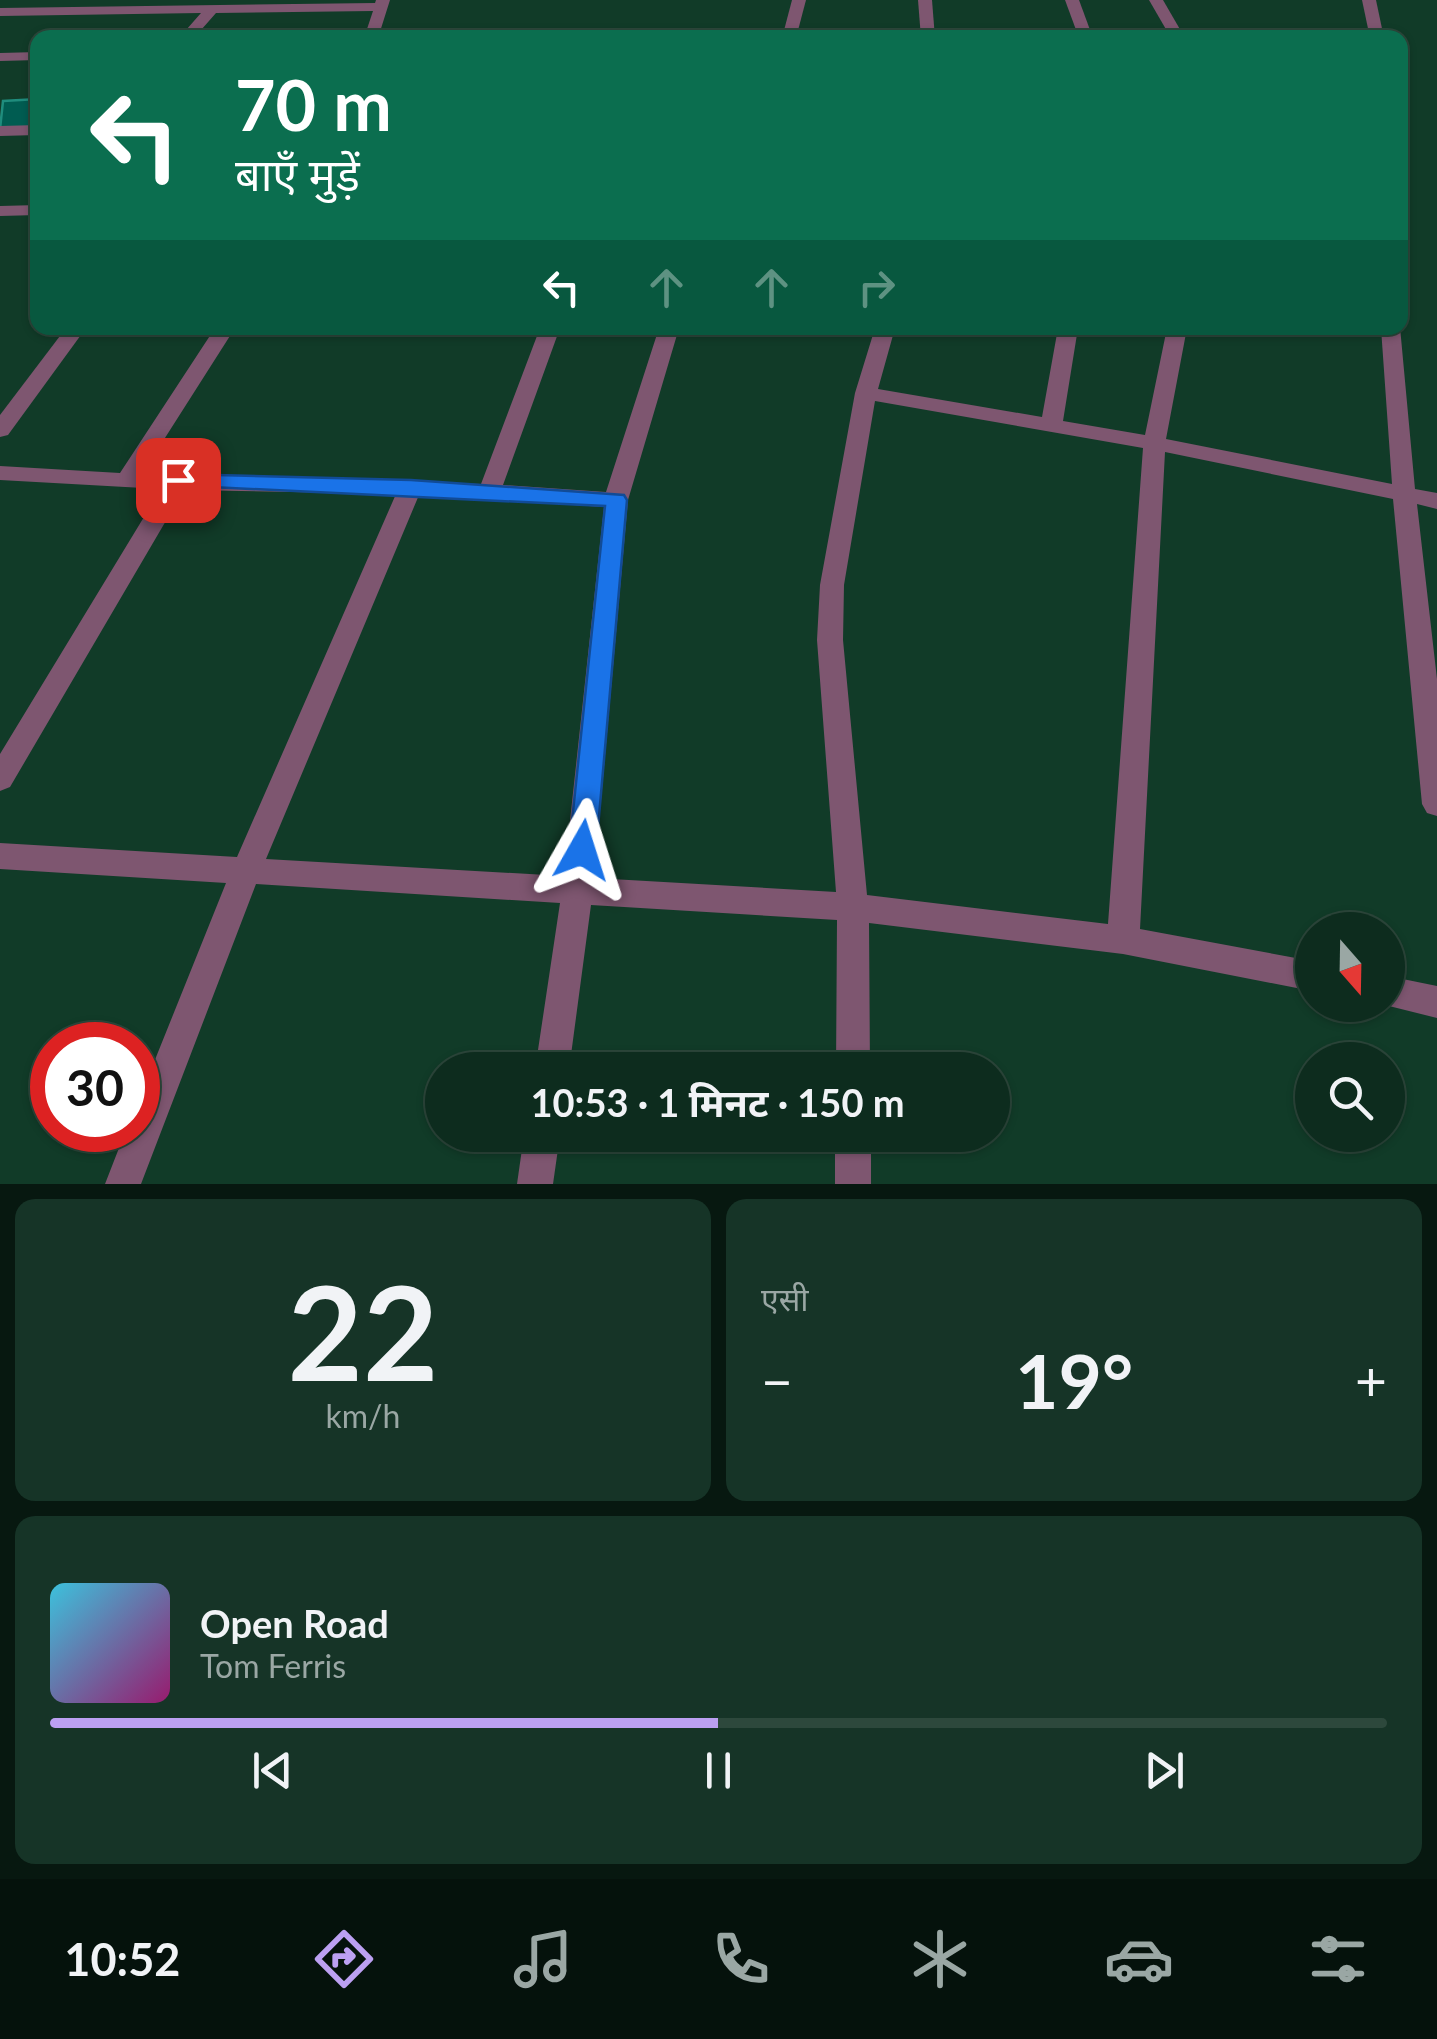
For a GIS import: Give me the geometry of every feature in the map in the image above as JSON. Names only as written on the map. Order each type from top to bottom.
[{"type":"street","points":[[791,30],[800,0]]},
{"type":"street","points":[[925,0],[927,30]]},
{"type":"street","points":[[1072,0],[1083,30]]},
{"type":"street","points":[[1156,0],[1173,30]]},
{"type":"street","points":[[1369,0],[1375,30]]},
{"type":"street","points":[[0,12],[382,3],[374,30]]},
{"type":"street","points":[[193,30],[212,9]]},
{"type":"street","points":[[0,57],[30,56]]},
{"type":"street","points":[[0,130],[30,130]]},
{"type":"street","points":[[0,211],[30,210]]},
{"type":"street","points":[[0,430],[71,335]]},
{"type":"street","points":[[126,481],[220,335]]},
{"type":"street","points":[[490,492],[547,335]]},
{"type":"street","points":[[555,1052],[578,888],[616,500],[622,468],[667,335]]},
{"type":"street","points":[[853,1052],[854,907],[830,640],[836,548],[866,394],[883,335]]},
{"type":"street","points":[[1051,428],[1067,335]]},
{"type":"street","points":[[1123,940],[1154,443],[1176,335]]},
{"type":"street","points":[[1392,335],[1404,495],[1437,804]]},
{"type":"street","points":[[866,394],[1154,443],[1437,501]]},
{"type":"street","points":[[0,473],[126,481],[411,487],[616,500]]},
{"type":"street","points":[[0,779],[178,480]]},
{"type":"street","points":[[123,1184],[245,874],[411,487]]},
{"type":"street","points":[[0,856],[245,874],[578,888],[854,907],[1123,940],[1295,973]]},
{"type":"street","points":[[1405,995],[1437,1002]]},
{"type":"street","points":[[535,1184],[540,1152]]},
{"type":"street","points":[[853,1152],[853,1184]]},
{"type":"building","points":[[30,99],[30,128],[0,129],[3,101]]},
{"type":"route","points":[[178,480],[411,487],[616,500],[582,850]]}]
